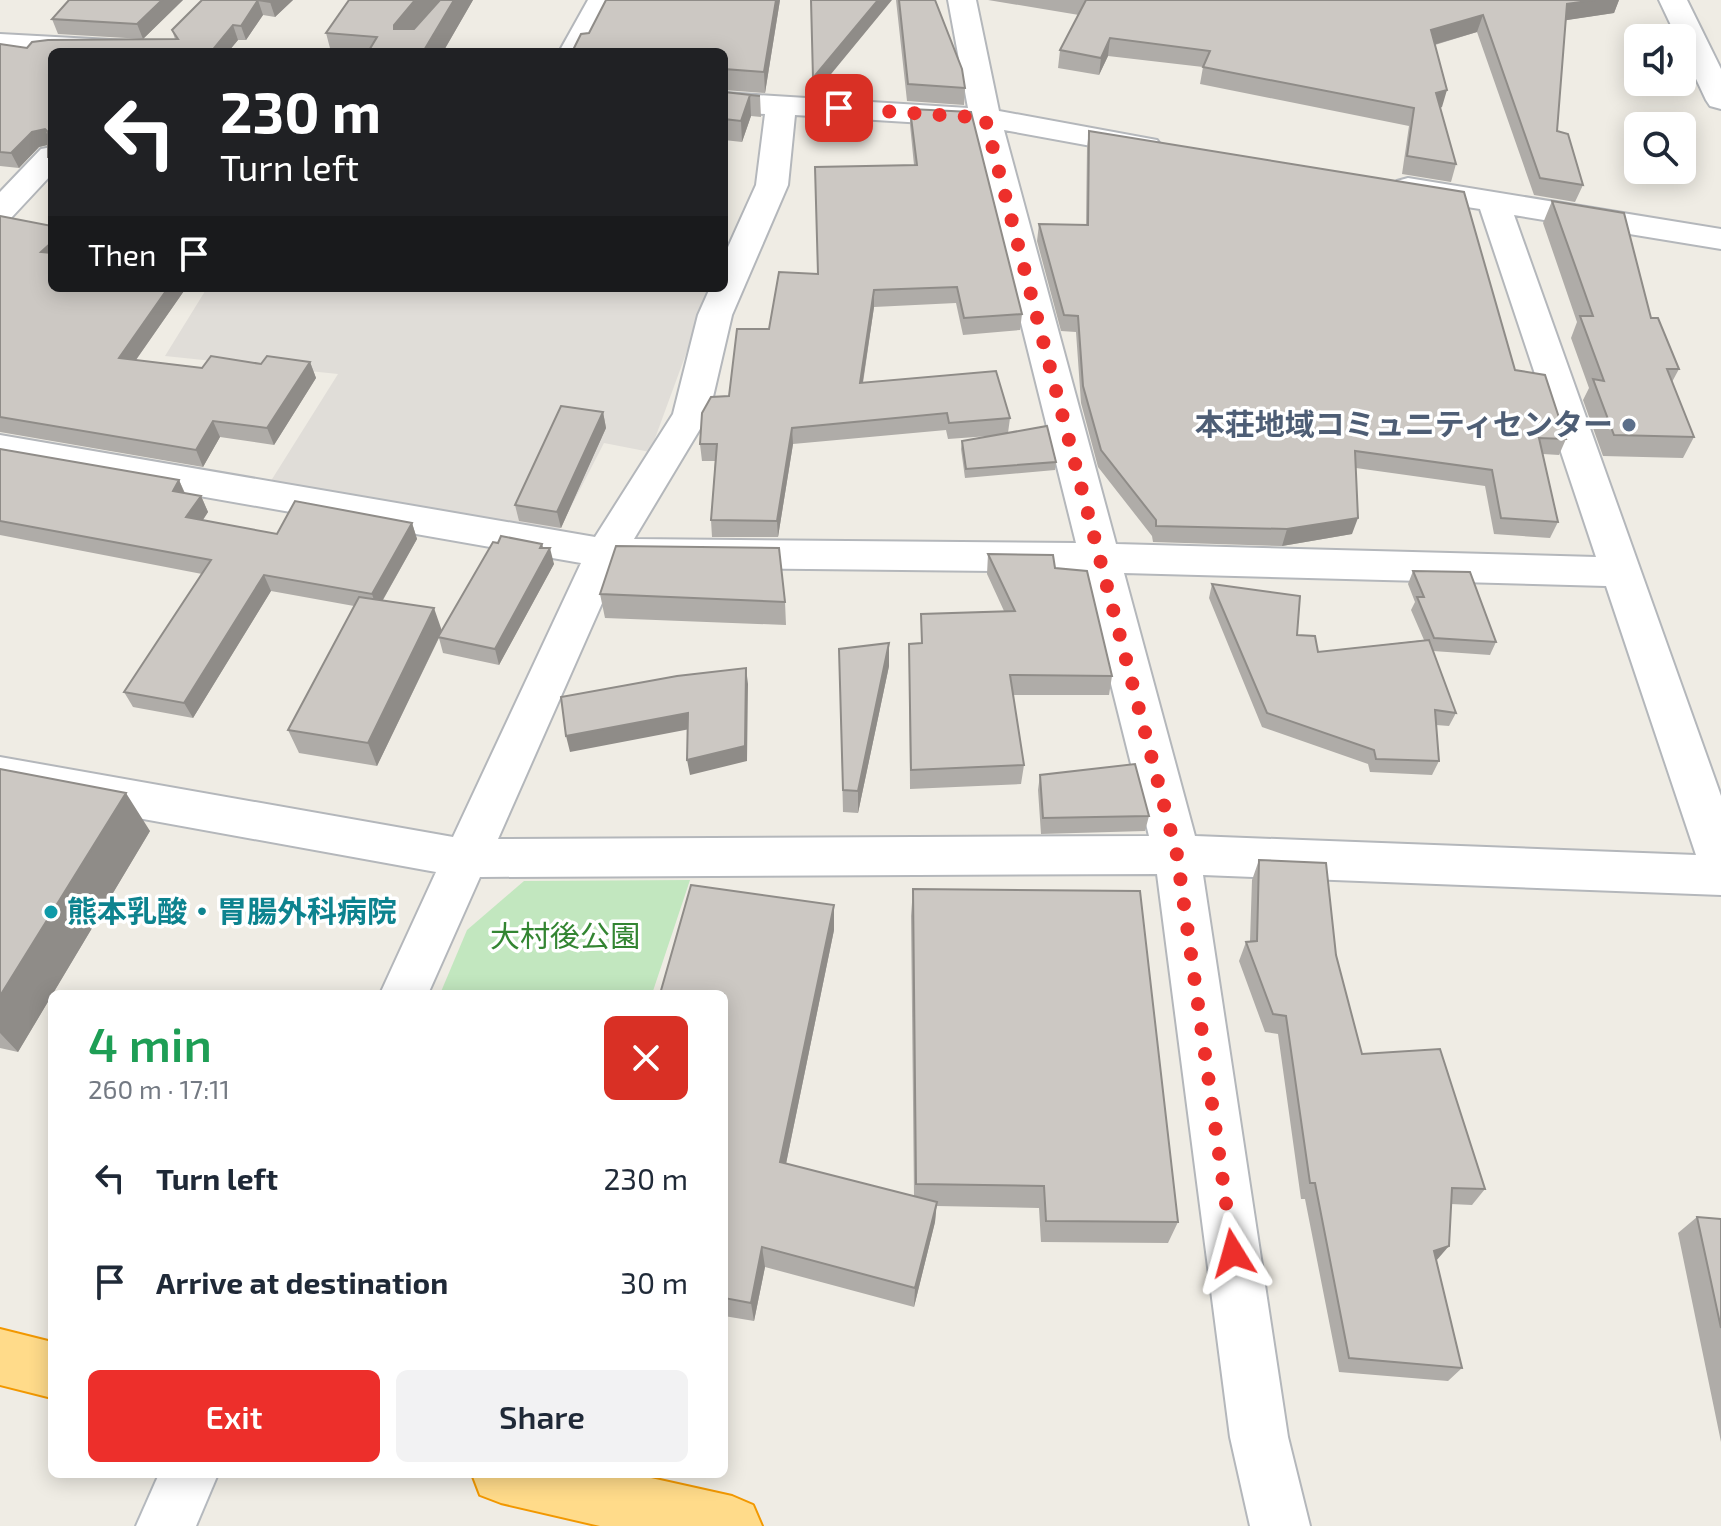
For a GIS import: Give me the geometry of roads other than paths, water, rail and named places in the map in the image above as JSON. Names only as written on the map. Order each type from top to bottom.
[{"type":"highway","points":[[0,1357],[48,1369]]},
{"type":"highway","points":[[519,1478],[732,1526]]},
{"type":"street","points":[[576,48],[602,0]]},
{"type":"street","points":[[962,0],[985,118],[1177,855],[1259,1437],[1280,1526]]},
{"type":"street","points":[[1673,0],[1721,100]]},
{"type":"street","points":[[0,43],[160,46]]},
{"type":"street","points":[[728,102],[985,118],[1169,151]]},
{"type":"street","points":[[728,285],[772,185],[781,104]]},
{"type":"street","points":[[0,211],[48,160]]},
{"type":"street","points":[[1386,184],[1721,239]]},
{"type":"street","points":[[1493,200],[1721,861]]},
{"type":"street","points":[[406,990],[605,553],[691,414],[715,315],[725,292]]},
{"type":"street","points":[[0,448],[605,553],[1099,558],[1619,572]]},
{"type":"street","points":[[0,775],[465,858],[1177,855],[1721,875]]},
{"type":"street","points":[[166,1526],[187,1478]]},
{"type":"place","name":"本荘地域コミュニティセンター","points":[[1629,425]]},
{"type":"place","name":"熊本乳酸・胃腸外科病院","points":[[51,912]]},
{"type":"park label","name":"大村後公園","points":[[565,937]]}]
